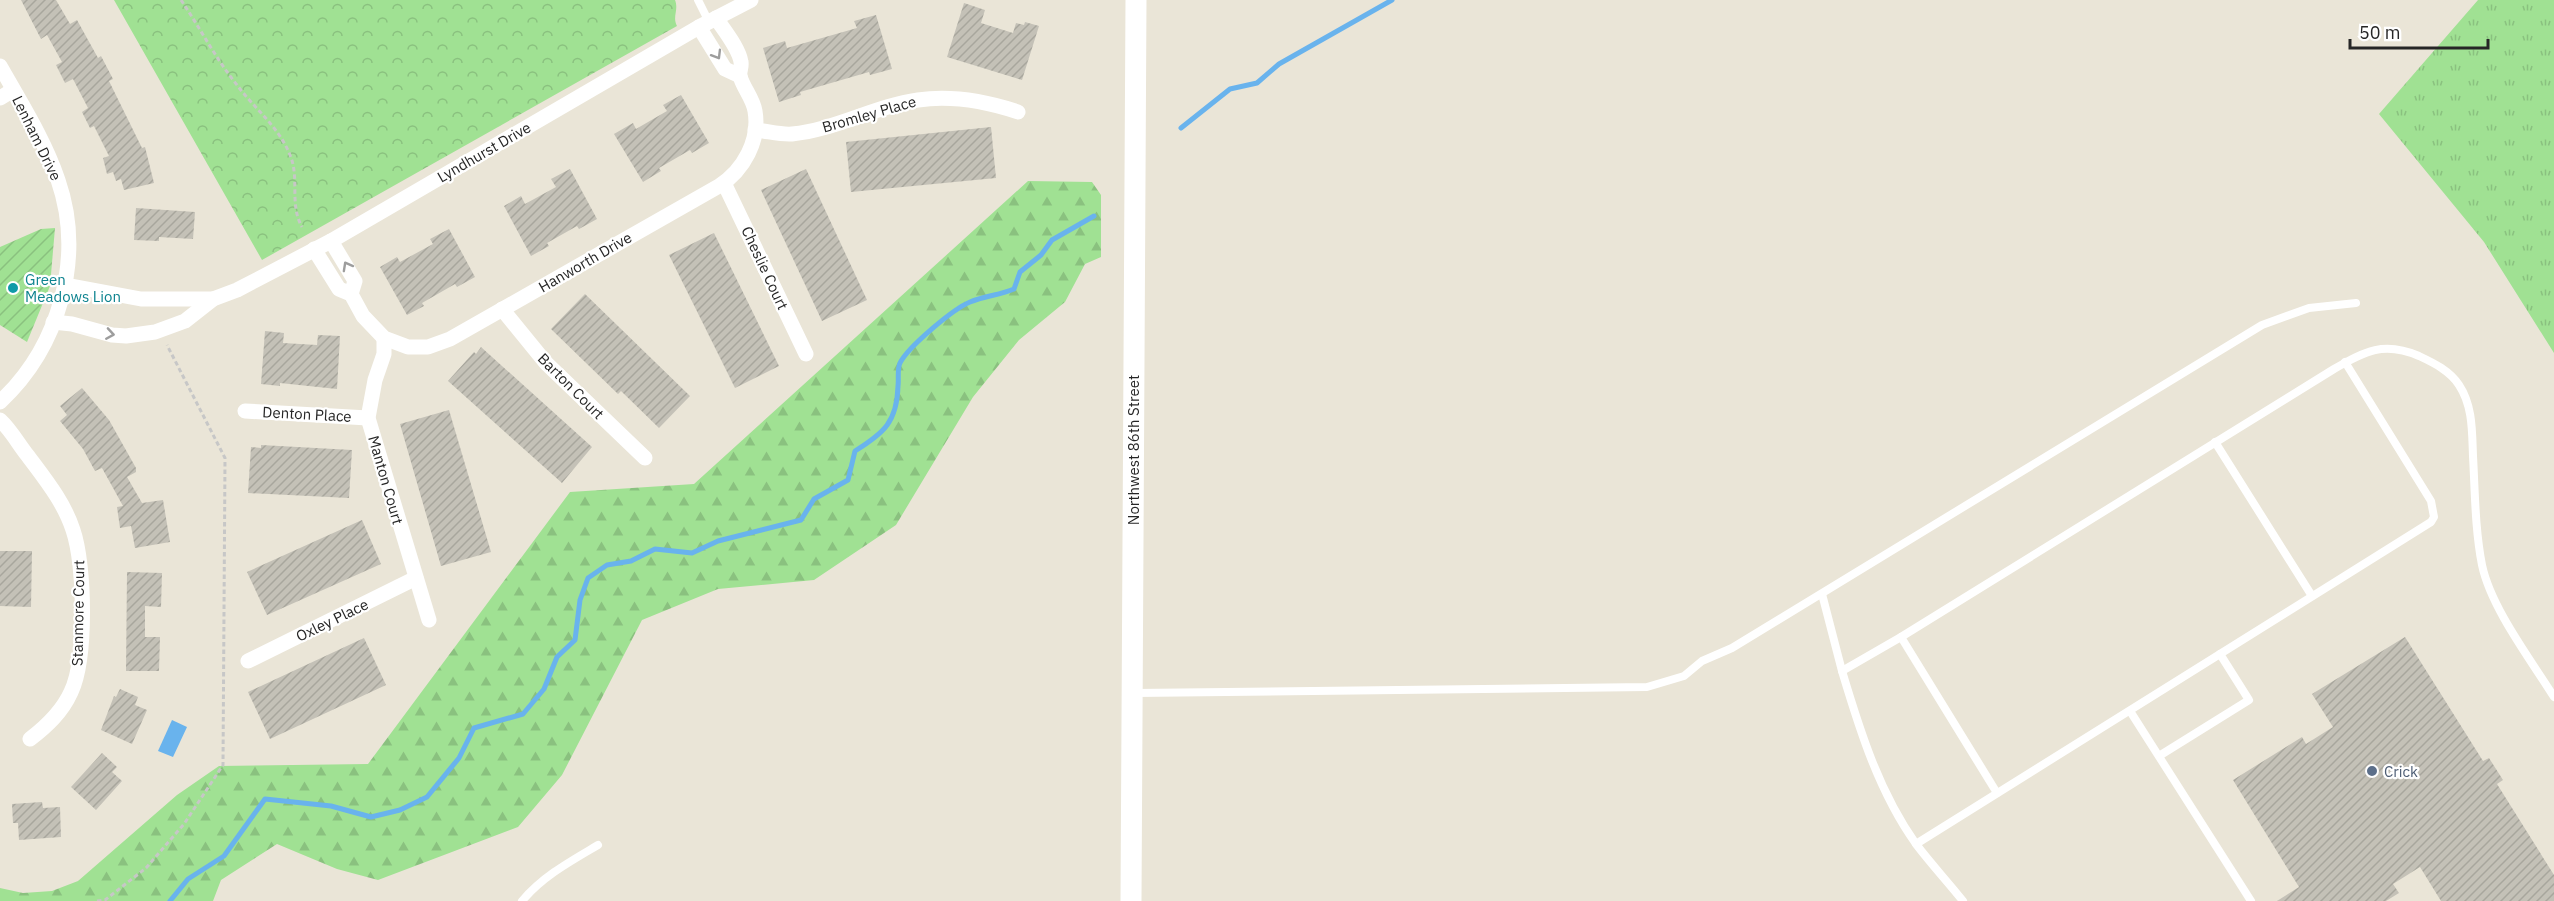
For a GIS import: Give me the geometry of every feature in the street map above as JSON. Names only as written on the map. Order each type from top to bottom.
[{"type":"main road","name":"Northwest 86th Street","points":[[1131,901],[1136,0]]},
{"type":"street","name":"Lyndhurst Drive","points":[[66,285],[141,299],[213,298],[237,290],[331,241],[708,22],[751,0]]},
{"type":"street","name":"Hanworth Drive","points":[[314,249],[339,289],[351,294],[363,316],[384,338],[408,347],[428,347],[450,339],[724,183],[738,171],[748,155],[755,130],[755,111],[749,92],[740,76],[725,69],[708,22]]},
{"type":"street","name":"Lenham Drive","points":[[0,66],[7,94],[46,152],[58,181],[66,211],[69,242],[66,285],[48,339],[32,367],[0,402]]},
{"type":"street","name":"Bromley Place","points":[[755,130],[790,134],[819,129],[915,100],[943,97],[970,99],[1018,112]]},
{"type":"street","name":"Cheslie Court","points":[[724,183],[806,354]]},
{"type":"street","name":"Hanworth Drive","points":[[331,241],[355,281],[351,294]]},
{"type":"street","name":"Lyndhurst Drive","points":[[53,322],[72,324],[112,335],[141,335],[185,321],[213,298]]},
{"type":"street","name":"Barton Court","points":[[502,309],[546,363],[645,458]]},
{"type":"street","name":"Manton Court","points":[[384,338],[384,354],[375,380],[368,418],[429,620]]},
{"type":"street","name":"Denton Place","points":[[245,411],[368,418]]},
{"type":"street","name":"Stanmore Court","points":[[0,420],[63,507],[73,529],[80,555],[81,649],[78,671],[72,692],[61,710],[47,726],[30,739]]},
{"type":"street","name":"Oxley Place","points":[[248,661],[416,579]]},
{"type":"lane","points":[[698,0],[708,22]]},
{"type":"lane","points":[[1131,693],[1647,687],[1684,676],[1702,661],[1732,648],[2262,325],[2309,308],[2355,303]]},
{"type":"lane","points":[[1842,671],[1901,637],[2345,362],[2372,350],[2391,347],[2439,364],[2459,384],[2470,408],[2482,567],[2495,602],[2554,697]]},
{"type":"lane","points":[[1916,844],[2431,522],[2434,517],[2431,501],[2345,362]]},
{"type":"lane","points":[[2215,442],[2313,596]]},
{"type":"lane","points":[[1822,594],[1842,671],[1873,765],[1916,844],[1964,901]]},
{"type":"lane","points":[[1901,637],[1997,793]]},
{"type":"lane","points":[[2159,756],[2249,700],[2220,654]]},
{"type":"lane","points":[[2130,711],[2251,901]]},
{"type":"lane","points":[[522,901],[532,889],[555,871],[598,845]]},
{"type":"path","points":[[181,0],[236,85],[266,118],[285,144],[296,175],[295,205],[302,227]]},
{"type":"path","points":[[97,901],[105,900],[146,868],[184,824],[223,765],[225,458],[161,330]]},
{"type":"green space","points":[[114,0],[675,0],[677,26],[262,260]]},
{"type":"green space","points":[[2478,0],[2554,0],[2554,353],[2484,242],[2379,114]]},
{"type":"green space","points":[[1028,181],[1092,182],[1101,195],[1101,257],[1085,264],[1065,302],[1019,340],[973,397],[896,525],[814,580],[718,589],[642,620],[562,775],[518,827],[378,880],[337,869],[277,844],[221,880],[213,901],[0,901],[0,888],[23,893],[52,891],[78,881],[177,795],[219,766],[368,764],[570,492],[694,484]]},
{"type":"green space","points":[[55,228],[50,286],[27,342],[0,325],[0,247],[41,229]]},
{"type":"water","points":[[172,720],[187,727],[173,757],[158,751]]},
{"type":"building","points":[[21,0],[56,0],[70,24],[77,20],[98,58],[101,56],[113,79],[109,81],[142,148],[145,147],[154,183],[124,190],[121,179],[116,181],[113,172],[107,174],[103,158],[109,156],[94,126],[90,128],[82,112],[88,108],[73,79],[65,83],[56,65],[62,62],[47,35],[41,39]]},
{"type":"building","points":[[964,3],[985,10],[981,23],[1013,33],[1016,23],[1024,25],[1025,22],[1039,26],[1022,80],[947,57]]},
{"type":"building","points":[[876,15],[892,69],[870,75],[869,72],[800,92],[801,95],[779,102],[763,48],[785,41],[787,48],[857,28],[854,21]]},
{"type":"building","points":[[681,95],[709,143],[692,153],[690,150],[659,168],[661,171],[643,182],[614,134],[633,123],[636,129],[667,111],[663,105]]},
{"type":"building","points":[[991,127],[996,178],[851,192],[846,142]]},
{"type":"building","points":[[570,169],[597,219],[579,229],[577,226],[547,243],[549,246],[531,256],[504,206],[521,196],[525,204],[556,187],[551,179]]},
{"type":"building","points":[[806,169],[867,300],[822,321],[761,190]]},
{"type":"building","points":[[136,208],[195,212],[193,239],[159,237],[159,241],[134,240]]},
{"type":"building","points":[[449,229],[475,277],[457,287],[455,284],[422,303],[424,306],[407,315],[380,267],[397,257],[400,262],[433,244],[430,239]]},
{"type":"building","points":[[714,233],[779,366],[735,388],[669,255]]},
{"type":"building","points":[[585,294],[690,396],[659,428],[621,391],[618,394],[551,329]]},
{"type":"building","points":[[265,331],[284,333],[283,343],[317,345],[318,335],[340,336],[337,389],[280,383],[280,386],[261,384]]},
{"type":"building","points":[[481,347],[592,447],[562,483],[448,381]]},
{"type":"building","points":[[82,388],[109,420],[136,468],[136,472],[127,477],[142,503],[163,500],[170,542],[135,548],[131,526],[120,528],[117,507],[123,506],[102,468],[95,471],[83,449],[60,421],[67,415],[60,406]]},
{"type":"building","points":[[449,410],[491,552],[441,566],[400,424]]},
{"type":"building","points":[[261,445],[352,450],[349,498],[248,493],[251,447],[261,448]]},
{"type":"building","points":[[362,520],[381,564],[267,615],[247,572]]},
{"type":"building","points":[[0,551],[32,551],[31,607],[0,606]]},
{"type":"building","points":[[127,572],[162,573],[161,607],[145,606],[145,637],[160,637],[159,671],[126,671]]},
{"type":"building","name":"Crick","points":[[2405,637],[2483,761],[2489,758],[2503,780],[2497,784],[2554,875],[2554,901],[2441,901],[2420,867],[2393,884],[2399,893],[2386,901],[2277,901],[2299,887],[2233,780],[2302,737],[2306,744],[2333,727],[2312,694]]},
{"type":"building","points":[[364,638],[386,685],[270,739],[248,692]]},
{"type":"building","points":[[120,689],[138,697],[135,705],[147,710],[132,744],[101,730],[114,696],[116,697]]},
{"type":"building","points":[[102,753],[117,767],[112,772],[122,781],[96,810],[71,787]]},
{"type":"building","points":[[42,802],[43,808],[60,807],[61,837],[19,840],[18,823],[13,823],[12,804]]},
{"type":"waterway","points":[[1181,128],[1230,89],[1257,83],[1279,64],[1392,0]]},
{"type":"waterway","points":[[170,901],[188,879],[224,856],[265,799],[331,806],[371,817],[400,810],[427,797],[459,758],[474,728],[523,714],[544,689],[557,657],[575,640],[580,600],[588,578],[607,565],[631,561],[655,549],[692,553],[718,541],[801,520],[814,499],[848,480],[855,451],[881,432],[892,418],[897,398],[899,365],[912,348],[962,306],[1014,289],[1020,272],[1041,255],[1052,240],[1094,216]]},
{"type":"place","name":"Green Meadows Lion","points":[[13,288]]},
{"type":"place","name":"Crick","points":[[2372,771]]}]
